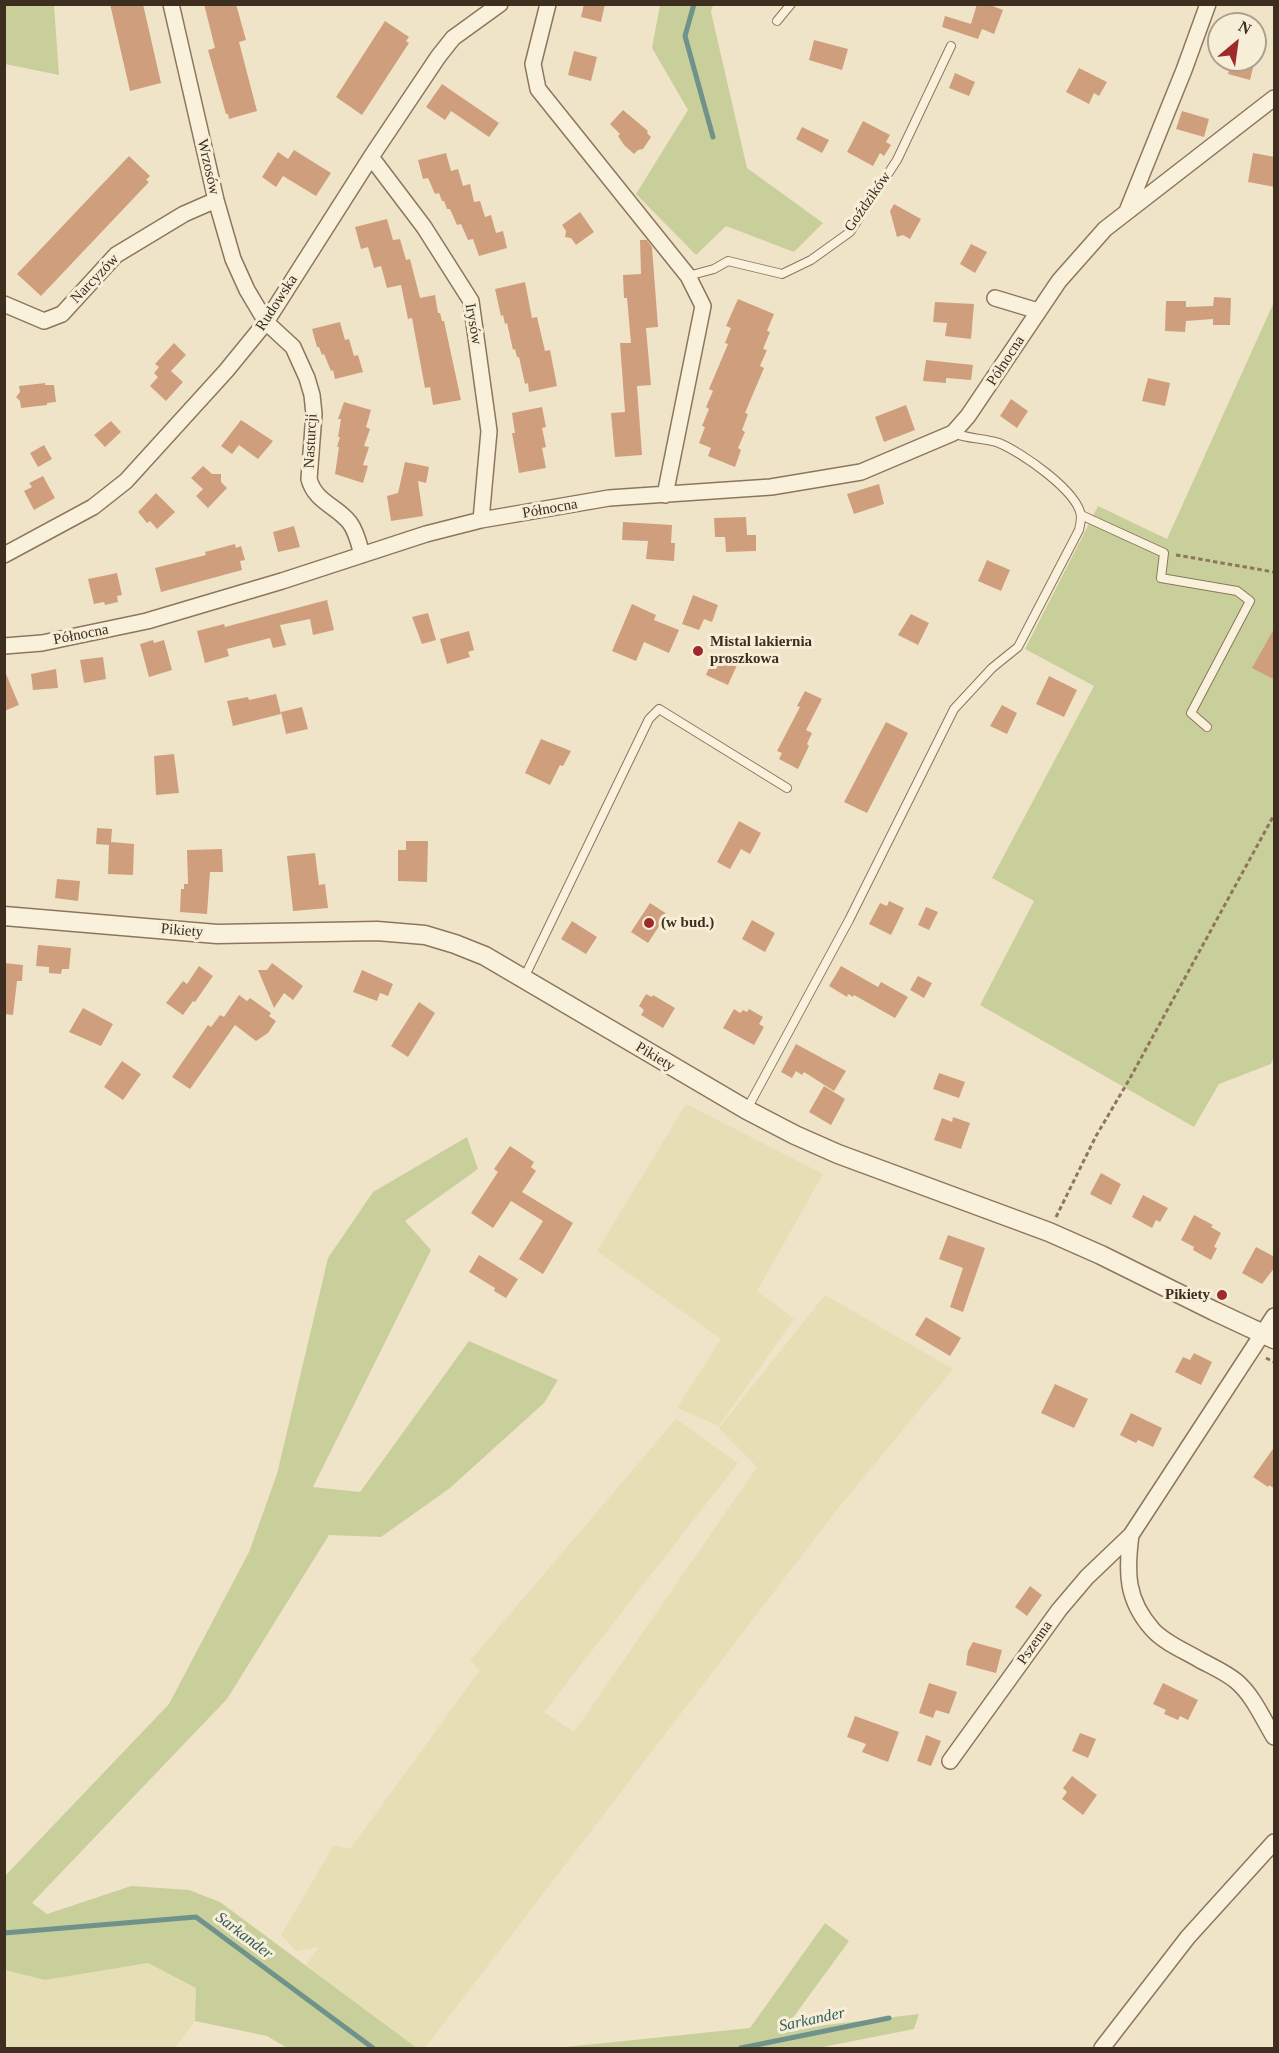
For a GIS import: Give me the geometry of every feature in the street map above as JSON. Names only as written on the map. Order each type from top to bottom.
[{"type":"street","name":"Wrzosów","points":[[171,4],[216,200],[233,259],[247,290],[266,322]]},
{"type":"street","name":"Rudowska","points":[[4,555],[93,507],[126,481],[226,371],[266,322],[370,157],[438,57],[453,38],[500,4]]},
{"type":"street","points":[[548,4],[532,64],[538,89],[688,276],[703,306],[665,495]]},
{"type":"street","points":[[1127,211],[1208,4]]},
{"type":"street","name":"Północna","points":[[4,646],[42,643],[147,621],[282,581],[426,534],[481,520],[609,498],[771,487],[861,472],[953,433],[989,387],[1038,311],[1079,257],[1105,229],[1275,98]]},
{"type":"street","name":"Irysów","points":[[370,157],[424,227],[471,301],[489,431],[481,520]]},
{"type":"street","name":"Narcyzów","points":[[4,304],[44,321],[62,314],[116,255],[184,214],[216,200]]},
{"type":"street","points":[[995,298],[1038,311]]},
{"type":"street","name":"Nasturcji","points":[[266,322],[293,348],[312,395],[314,414],[309,479],[311,489],[348,521],[356,532],[362,555]]},
{"type":"street","name":"Pikiety","points":[[4,916],[217,934],[377,931],[425,935],[455,944],[485,956],[524,978],[747,1110],[838,1154],[1049,1232],[1269,1337]]},
{"type":"street","name":"Pszenna","points":[[950,1761],[1059,1610],[1087,1577],[1131,1535],[1269,1337],[1275,1316]]},
{"type":"street","name":"Pszenna","points":[[1131,1535],[1127,1566],[1134,1603],[1154,1631],[1233,1678],[1244,1688],[1275,1737]]},
{"type":"street","points":[[1102,2049],[1188,1937],[1275,1842]]},
{"type":"lane","points":[[777,21],[791,4]]},
{"type":"lane","name":"Goździków","points":[[688,276],[714,269],[728,261],[782,274],[811,260],[850,232],[897,160],[951,46]]},
{"type":"lane","points":[[747,1110],[849,920],[954,708],[992,669],[1018,647],[1079,530],[1081,515],[1073,499],[1021,454],[998,443],[964,438],[953,433]]},
{"type":"lane","points":[[1081,515],[1164,553],[1161,578],[1237,591],[1250,601],[1191,713],[1208,727]]},
{"type":"lane","points":[[524,978],[649,719],[660,709],[787,788]]},
{"type":"path","points":[[1164,553],[1275,572]]},
{"type":"path","points":[[1049,1232],[1096,1136],[1275,815]]},
{"type":"shaded area","points":[[686,1104],[823,1174],[757,1291],[794,1319],[719,1426],[677,1408],[721,1339],[597,1251]]},
{"type":"shaded area","points":[[825,1295],[953,1369],[835,1512],[425,2048],[417,2048],[306,1965],[319,1947],[296,1951],[281,1935],[334,1845],[350,1849],[480,1670],[470,1661],[676,1419],[738,1463],[544,1712],[574,1732],[757,1467],[719,1428]]},
{"type":"shaded area","points":[[148,1963],[196,1988],[195,2021],[175,2048],[5,2048],[5,1970],[45,1980]]},
{"type":"green space","points":[[4,5],[54,5],[59,75],[5,64]]},
{"type":"green space","points":[[660,5],[713,5],[711,12],[747,168],[823,223],[794,252],[726,226],[696,255],[636,194],[688,110],[652,48]]},
{"type":"green space","points":[[1274,302],[1274,1056],[1271,1064],[1219,1084],[1194,1127],[980,1005],[1034,901],[992,878],[1094,686],[1025,649],[1098,506],[1167,539]]},
{"type":"green space","points":[[467,1137],[478,1169],[405,1221],[431,1250],[313,1487],[360,1492],[469,1341],[558,1380],[544,1403],[450,1488],[381,1537],[329,1535],[227,1699],[32,1903],[47,1914],[131,1886],[189,1890],[220,1902],[417,2048],[287,2048],[267,2036],[195,2021],[196,1988],[148,1963],[45,1980],[5,1970],[5,1876],[169,1704],[249,1552],[277,1474],[328,1258],[373,1192]]},
{"type":"green space","points":[[825,1923],[849,1941],[784,2030],[919,2014],[914,2029],[818,2048],[556,2048],[750,2028]]},
{"type":"building","points":[[110,4],[143,4],[161,83],[130,91]]},
{"type":"building","points":[[204,4],[236,4],[246,40],[239,42],[257,111],[229,119],[226,114],[208,50],[215,48]]},
{"type":"building","points":[[584,4],[605,4],[601,22],[581,17]]},
{"type":"building","points":[[977,4],[987,4],[1003,10],[994,34],[982,29],[978,39],[942,27],[945,16],[971,24]]},
{"type":"building","points":[[385,21],[409,37],[406,41],[409,43],[362,115],[336,97]]},
{"type":"building","points":[[814,40],[848,49],[842,70],[809,60]]},
{"type":"building","points":[[574,51],[597,57],[591,81],[568,75]]},
{"type":"building","points":[[1079,68],[1107,82],[1099,96],[1094,93],[1089,104],[1066,92]]},
{"type":"building","points":[[1229,72],[1252,72],[1250,80],[1228,74]]},
{"type":"building","points":[[955,73],[975,82],[969,96],[949,88]]},
{"type":"building","points":[[442,84],[499,123],[489,137],[451,111],[445,120],[426,107]]},
{"type":"building","points":[[623,110],[648,131],[651,137],[643,149],[634,154],[624,145],[618,136],[620,134],[610,124]]},
{"type":"building","points":[[1182,111],[1209,119],[1204,137],[1176,129]]},
{"type":"building","points":[[863,121],[890,135],[886,142],[891,145],[884,156],[880,153],[873,166],[847,152]]},
{"type":"building","points":[[802,127],[829,140],[822,153],[796,139]]},
{"type":"building","points":[[294,150],[331,173],[316,196],[283,176],[276,187],[262,177],[278,152],[288,159]]},
{"type":"building","points":[[446,153],[451,171],[458,169],[463,186],[470,184],[474,202],[480,201],[485,217],[491,215],[496,233],[503,231],[507,248],[479,256],[473,239],[468,240],[461,224],[457,225],[439,193],[435,194],[428,178],[423,179],[418,160]]},
{"type":"building","points":[[1253,153],[1275,157],[1275,187],[1248,182]]},
{"type":"building","points":[[129,156],[150,176],[146,180],[149,182],[41,296],[17,274]]},
{"type":"building","points":[[894,204],[921,219],[910,239],[903,235],[897,237],[890,211]]},
{"type":"building","points":[[580,212],[594,232],[576,245],[571,238],[565,237],[566,231],[562,225]]},
{"type":"building","points":[[387,219],[393,240],[400,239],[406,260],[410,259],[420,298],[435,295],[438,313],[444,321],[461,400],[433,405],[430,387],[425,388],[412,318],[408,319],[401,285],[387,288],[381,266],[374,268],[368,247],[361,249],[355,227]]},
{"type":"building","points":[[640,240],[647,240],[652,247],[658,327],[646,328],[651,385],[637,386],[642,455],[615,457],[611,413],[625,412],[620,343],[631,343],[623,275],[641,274]]},
{"type":"building","points":[[971,244],[987,252],[975,273],[960,264]]},
{"type":"building","points":[[525,282],[532,318],[537,317],[545,351],[550,350],[557,386],[529,392],[519,357],[515,349],[513,350],[507,323],[505,324],[503,315],[501,316],[495,289]]},
{"type":"building","points":[[1214,297],[1231,298],[1230,325],[1213,325],[1213,319],[1186,321],[1185,332],[1165,331],[1166,301],[1186,301],[1186,307],[1213,306]]},
{"type":"building","points":[[738,299],[774,314],[763,349],[767,350],[760,366],[764,368],[745,413],[748,414],[742,430],[745,432],[738,448],[741,450],[735,467],[708,456],[711,448],[699,443],[705,427],[702,426],[709,409],[706,407],[713,391],[709,389],[728,344],[725,343],[731,328],[726,326]]},
{"type":"building","points":[[935,302],[974,304],[971,339],[945,336],[947,323],[933,322]]},
{"type":"building","points":[[340,322],[345,340],[349,339],[354,356],[358,355],[363,372],[335,379],[324,354],[322,355],[317,347],[312,329]]},
{"type":"building","points":[[174,343],[186,355],[171,371],[183,382],[166,401],[150,386],[158,377],[154,373],[159,367],[155,364]]},
{"type":"building","points":[[926,360],[973,365],[971,380],[946,378],[946,383],[923,381]]},
{"type":"building","points":[[1148,378],[1170,383],[1165,406],[1142,401]]},
{"type":"building","points":[[45,383],[45,385],[54,385],[56,402],[21,408],[20,401],[16,397],[20,392],[19,386]]},
{"type":"building","points":[[1011,399],[1028,411],[1017,428],[1000,416]]},
{"type":"building","points":[[344,402],[371,410],[366,427],[370,429],[364,446],[369,447],[363,465],[368,466],[363,483],[335,474],[341,419],[338,419]]},
{"type":"building","points":[[906,405],[915,430],[884,442],[875,417]]},
{"type":"building","points":[[542,407],[546,427],[542,428],[546,447],[542,448],[546,468],[519,473],[512,433],[515,433],[512,413]]},
{"type":"building","points":[[241,420],[273,441],[258,459],[239,445],[232,454],[221,446]]},
{"type":"building","points":[[111,421],[121,432],[105,447],[94,435]]},
{"type":"building","points":[[44,445],[52,459],[38,467],[30,453]]},
{"type":"building","points":[[405,462],[429,467],[426,483],[418,481],[423,516],[391,521],[387,496],[398,493]]},
{"type":"building","points":[[203,466],[212,474],[221,474],[221,482],[227,488],[208,508],[196,496],[203,489],[191,478]]},
{"type":"building","points":[[43,476],[55,498],[34,510],[24,491],[32,487],[29,483]]},
{"type":"building","points":[[879,484],[884,504],[854,514],[847,494]]},
{"type":"building","points":[[156,493],[175,512],[157,529],[150,521],[147,523],[138,512]]},
{"type":"building","points":[[746,517],[747,535],[756,535],[756,551],[726,552],[725,537],[715,537],[714,518]]},
{"type":"building","points":[[623,522],[672,525],[671,543],[675,543],[674,561],[646,559],[648,541],[622,540]]},
{"type":"building","points":[[294,526],[300,547],[278,552],[273,532]]},
{"type":"building","points":[[235,544],[236,548],[241,546],[245,560],[240,561],[242,570],[161,592],[155,568],[206,555],[205,552]]},
{"type":"building","points":[[987,560],[1010,570],[1001,591],[978,581]]},
{"type":"building","points":[[117,573],[122,595],[117,596],[118,602],[105,605],[104,602],[94,604],[88,579]]},
{"type":"building","points":[[693,595],[718,605],[712,622],[704,619],[699,630],[682,624]]},
{"type":"building","points":[[327,600],[334,630],[313,635],[310,619],[280,625],[286,645],[273,648],[270,638],[227,649],[229,656],[205,663],[197,631],[224,624],[225,627]]},
{"type":"building","points":[[632,604],[656,615],[654,620],[679,630],[669,653],[644,642],[636,661],[612,651]]},
{"type":"building","points":[[428,613],[436,640],[422,644],[412,617]]},
{"type":"building","points":[[911,614],[929,623],[918,645],[898,635]]},
{"type":"building","points":[[1275,627],[1275,680],[1252,668]]},
{"type":"building","points":[[469,631],[474,650],[468,652],[470,657],[447,664],[440,639]]},
{"type":"building","points":[[153,640],[154,643],[164,640],[172,670],[149,677],[140,644]]},
{"type":"building","points":[[715,653],[738,663],[728,685],[706,675]]},
{"type":"building","points":[[103,657],[106,679],[84,683],[80,660]]},
{"type":"building","points":[[4,669],[19,705],[4,711]]},
{"type":"building","points":[[56,669],[58,688],[33,690],[31,674]]},
{"type":"building","points":[[1049,676],[1077,690],[1064,717],[1036,704]]},
{"type":"building","points":[[805,691],[822,699],[806,730],[812,733],[807,744],[809,746],[798,769],[779,759],[782,753],[777,751],[800,707],[797,706]]},
{"type":"building","points":[[276,694],[281,714],[233,726],[227,701],[248,697],[249,700]]},
{"type":"building","points":[[1002,705],[1017,713],[1007,734],[990,726]]},
{"type":"building","points":[[302,707],[308,729],[286,734],[281,712]]},
{"type":"building","points":[[886,722],[908,733],[867,813],[844,802]]},
{"type":"building","points":[[541,739],[571,751],[563,766],[560,765],[550,785],[525,773]]},
{"type":"building","points":[[174,754],[179,793],[156,795],[154,756]]},
{"type":"building","points":[[739,821],[761,833],[750,854],[741,849],[730,869],[717,862]]},
{"type":"building","points":[[97,828],[112,829],[111,842],[134,844],[133,875],[108,874],[109,845],[96,844]]},
{"type":"building","points":[[406,841],[428,841],[427,882],[398,881],[398,850],[406,850]]},
{"type":"building","points":[[222,849],[223,872],[210,872],[207,914],[180,912],[181,889],[184,889],[184,884],[188,884],[187,850]]},
{"type":"building","points":[[315,853],[319,885],[325,884],[328,908],[293,911],[287,856]]},
{"type":"building","points":[[57,879],[80,881],[78,901],[55,898]]},
{"type":"building","points":[[889,901],[904,908],[891,935],[869,924],[880,903],[887,906]]},
{"type":"building","name":"(w bud.)","points":[[650,903],[667,914],[648,943],[631,932]]},
{"type":"building","points":[[926,907],[938,912],[929,930],[918,925]]},
{"type":"building","points":[[752,920],[775,933],[765,952],[742,939]]},
{"type":"building","points":[[572,921],[597,937],[586,954],[561,939]]},
{"type":"building","points":[[38,945],[71,948],[69,969],[62,969],[61,974],[49,973],[49,967],[36,966]]},
{"type":"building","points":[[4,963],[23,965],[22,981],[17,981],[13,1015],[4,1014]]},
{"type":"building","points":[[272,963],[303,986],[293,1000],[284,993],[274,1008],[258,970],[267,970]]},
{"type":"building","points":[[199,966],[213,976],[183,1015],[166,1003],[183,981],[187,984]]},
{"type":"building","points":[[841,966],[878,987],[881,982],[908,997],[895,1018],[854,995],[853,997],[848,994],[847,997],[829,986]]},
{"type":"building","points":[[362,970],[393,984],[388,996],[380,993],[377,1001],[353,992]]},
{"type":"building","points":[[918,976],[932,983],[924,998],[910,990]]},
{"type":"building","points":[[646,994],[652,997],[653,995],[675,1008],[663,1028],[641,1015],[644,1010],[639,1006]]},
{"type":"building","points":[[239,995],[247,1001],[250,998],[271,1013],[269,1016],[276,1021],[268,1033],[256,1041],[235,1025],[190,1089],[172,1077],[208,1025],[211,1027],[220,1015],[224,1017]]},
{"type":"building","points":[[419,1002],[435,1013],[408,1057],[391,1046]]},
{"type":"building","points":[[83,1008],[113,1024],[101,1046],[69,1032]]},
{"type":"building","points":[[734,1009],[740,1013],[743,1010],[747,1012],[749,1009],[763,1017],[759,1024],[764,1027],[754,1045],[723,1028]]},
{"type":"building","points":[[796,1044],[846,1071],[834,1091],[804,1072],[802,1075],[796,1071],[792,1078],[781,1072]]},
{"type":"building","points":[[122,1061],[141,1074],[123,1100],[104,1087]]},
{"type":"building","points":[[939,1073],[965,1082],[959,1098],[933,1089]]},
{"type":"building","points":[[824,1086],[845,1099],[831,1125],[809,1112]]},
{"type":"building","points":[[953,1117],[970,1123],[961,1149],[934,1140],[942,1118],[952,1122]]},
{"type":"building","points":[[510,1146],[534,1162],[531,1167],[536,1171],[522,1192],[573,1223],[543,1274],[519,1259],[543,1221],[511,1201],[493,1228],[471,1213],[498,1172],[494,1169]]},
{"type":"building","points":[[1101,1173],[1121,1184],[1111,1205],[1090,1194]]},
{"type":"building","points":[[1143,1195],[1168,1208],[1160,1222],[1156,1220],[1152,1228],[1132,1217]]},
{"type":"building","points":[[1194,1215],[1213,1225],[1211,1227],[1221,1233],[1211,1260],[1181,1240]]},
{"type":"building","points":[[948,1235],[985,1248],[963,1312],[950,1307],[963,1268],[939,1259]]},
{"type":"building","points":[[1256,1247],[1275,1257],[1275,1267],[1262,1284],[1242,1273]]},
{"type":"building","points":[[479,1255],[518,1279],[506,1298],[494,1291],[495,1288],[469,1272]]},
{"type":"building","points":[[926,1317],[961,1338],[950,1356],[915,1335]]},
{"type":"building","points":[[1194,1353],[1212,1362],[1201,1385],[1175,1372],[1183,1357],[1190,1360]]},
{"type":"building","points":[[1055,1384],[1088,1399],[1074,1428],[1041,1413]]},
{"type":"building","points":[[1131,1413],[1162,1428],[1153,1447],[1138,1440],[1136,1443],[1120,1435]]},
{"type":"building","points":[[1275,1446],[1275,1489],[1253,1477]]},
{"type":"building","points":[[1030,1586],[1042,1595],[1027,1616],[1015,1607]]},
{"type":"building","points":[[973,1642],[1002,1650],[996,1673],[966,1665],[968,1651]]},
{"type":"building","points":[[929,1683],[957,1692],[949,1714],[936,1710],[933,1718],[919,1713]]},
{"type":"building","points":[[1163,1683],[1198,1700],[1188,1720],[1180,1716],[1178,1720],[1164,1714],[1166,1710],[1153,1704]]},
{"type":"building","points":[[855,1716],[899,1732],[888,1762],[862,1752],[866,1744],[847,1737]]},
{"type":"building","points":[[1080,1733],[1096,1739],[1088,1758],[1072,1751]]},
{"type":"building","points":[[926,1735],[941,1741],[931,1766],[917,1761]]},
{"type":"building","points":[[1072,1776],[1097,1795],[1083,1815],[1062,1799],[1067,1792],[1063,1788]]},
{"type":"waterway","points":[[694,4],[685,36],[713,137]]},
{"type":"waterway","name":"Sarkander","points":[[4,1933],[196,1917],[373,2048]]},
{"type":"waterway","name":"Sarkander","points":[[741,2048],[889,2018]]},
{"type":"place","name":"Mistal lakiernia proszkowa","points":[[698,651]]},
{"type":"place","name":"(w bud.)","points":[[649,923]]},
{"type":"place","name":"Pikiety","points":[[1222,1295]]}]
